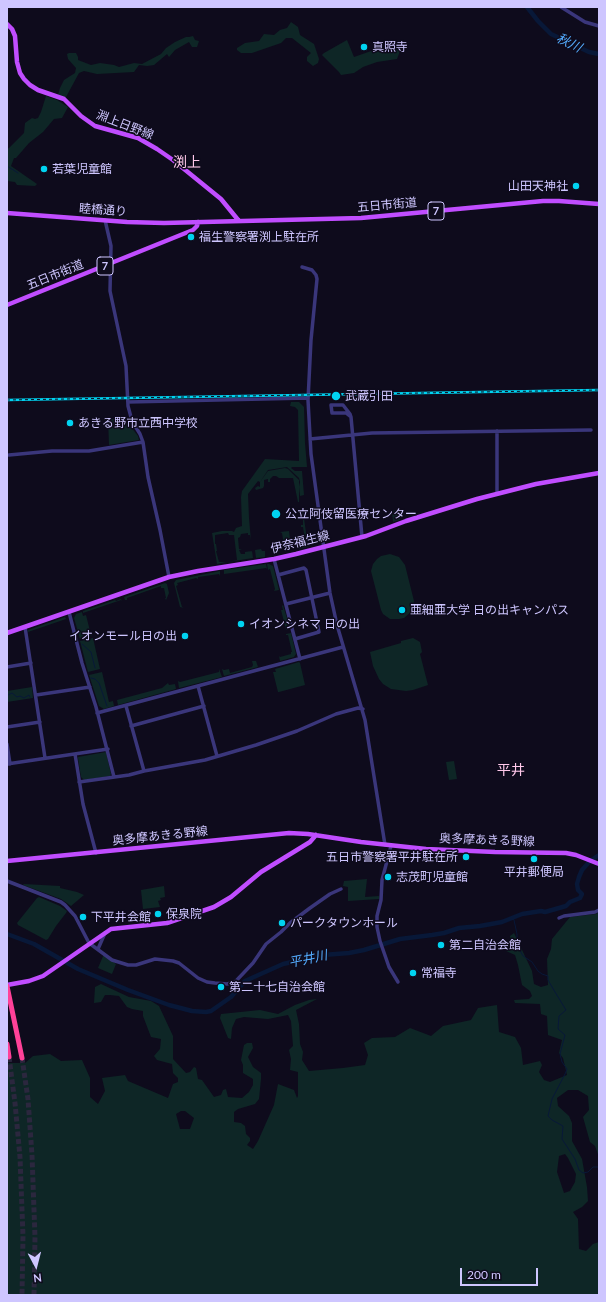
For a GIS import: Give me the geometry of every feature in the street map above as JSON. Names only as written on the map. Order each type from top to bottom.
[{"type":"highway","points":[[7,986],[22,1058]]},
{"type":"highway","points":[[7,1044],[9,1056]]},
{"type":"main road","name":"淵上日野線","points":[[7,24],[15,36],[19,69],[24,79],[30,85],[38,90],[64,99],[81,116],[95,126],[138,138],[157,149],[221,199],[239,221]]},
{"type":"main road","name":"五日市街道","points":[[239,221],[361,218],[543,201],[599,204]]},
{"type":"main road","name":"睦橋通り","points":[[7,213],[136,223],[198,222]]},
{"type":"main road","name":"7","points":[[198,222],[239,221]]},
{"type":"main road","name":"五日市街道","points":[[7,305],[193,230],[197,226],[198,222]]},
{"type":"main road","name":"伊奈福生線","points":[[7,633],[169,577],[274,559],[362,537],[443,509],[497,493],[536,484],[599,473]]},
{"type":"main road","name":"奥多摩あきる野線","points":[[7,861],[295,833],[391,846],[462,851],[572,853],[599,864]]},
{"type":"main road","points":[[7,986],[34,980],[43,976],[106,932],[116,928],[159,925],[214,907],[230,897],[261,872],[310,842],[316,836]]},
{"type":"street","points":[[561,7],[585,22],[599,26]]},
{"type":"street","points":[[105,220],[110,243],[110,291],[126,366],[128,402],[132,421],[143,442],[148,477],[169,577]]},
{"type":"street","points":[[302,266],[312,270],[317,278],[311,340],[308,398],[310,439],[330,593],[343,648],[363,709],[385,845]]},
{"type":"street","points":[[128,402],[308,398]]},
{"type":"street","points":[[351,418],[346,413],[332,414],[331,405],[343,405],[350,412],[351,418],[362,537]]},
{"type":"street","points":[[310,439],[379,433],[591,430]]},
{"type":"street","points":[[497,431],[497,493]]},
{"type":"street","points":[[9,455],[52,451],[89,451],[143,442]]},
{"type":"street","points":[[274,559],[300,659]]},
{"type":"street","points":[[278,575],[305,569],[319,632],[295,639]]},
{"type":"street","points":[[286,604],[330,593]]},
{"type":"street","points":[[69,612],[82,663],[108,749],[114,778]]},
{"type":"street","points":[[25,627],[45,758]]},
{"type":"street","points":[[97,713],[343,648]]},
{"type":"street","points":[[7,667],[31,663]]},
{"type":"street","points":[[198,686],[217,756]]},
{"type":"street","points":[[36,695],[90,687]]},
{"type":"street","points":[[126,706],[144,771]]},
{"type":"street","points":[[132,726],[204,706]]},
{"type":"street","points":[[79,782],[114,778],[201,761],[256,745],[336,714],[358,708],[363,709]]},
{"type":"street","points":[[7,727],[40,722]]},
{"type":"street","points":[[7,744],[8,764],[108,749]]},
{"type":"street","points":[[75,754],[83,804],[96,852]]},
{"type":"street","points":[[391,846],[382,880],[377,927],[389,967],[398,982]]},
{"type":"street","points":[[7,881],[61,902],[65,905],[75,916],[90,943],[112,960],[126,965],[136,965],[155,959],[173,961],[179,963],[188,971],[207,982],[230,983],[235,982],[266,944],[290,923],[330,894],[341,889]]},
{"type":"street","points":[[559,918],[599,910]]},
{"type":"street","points":[[98,949],[106,932]]},
{"type":"green space","points":[[291,22],[298,27],[300,35],[314,44],[319,59],[318,63],[313,66],[307,61],[307,57],[311,53],[292,38],[286,38],[281,43],[252,53],[241,53],[237,50],[237,48],[245,43],[259,41],[264,34],[274,35],[280,30],[287,28]]},
{"type":"green space","points":[[193,36],[195,40],[199,41],[197,47],[192,47],[189,42],[175,50],[169,57],[167,54],[154,65],[139,65],[134,72],[97,74],[84,71],[79,73],[66,97],[63,98],[58,95],[64,80],[75,73],[76,68],[68,59],[67,54],[69,53],[76,53],[78,60],[91,65],[100,63],[119,67],[134,63],[142,64],[161,54],[166,48],[175,42],[186,37]]},
{"type":"green space","points":[[347,40],[354,57],[377,49],[403,43],[397,59],[377,62],[363,67],[354,73],[341,75],[322,55]]},
{"type":"green space","points":[[46,96],[57,100],[68,107],[62,118],[54,119],[43,132],[29,143],[16,158],[14,158],[11,166],[37,184],[35,186],[17,185],[15,182],[7,181],[7,149],[24,133],[25,123],[32,118],[38,118]]},
{"type":"green space","points":[[291,402],[299,402],[304,407],[307,467],[291,468],[295,471],[302,471],[304,495],[300,496],[299,478],[287,467],[268,470],[260,482],[258,481],[248,494],[251,541],[248,533],[241,534],[238,538],[239,549],[242,549],[239,550],[241,554],[252,551],[253,558],[228,562],[237,560],[234,535],[229,535],[228,533],[215,535],[216,551],[219,562],[226,562],[217,564],[212,533],[222,531],[234,532],[236,528],[242,526],[242,491],[265,459],[299,461],[298,410],[295,407],[290,406]]},
{"type":"green space","points":[[108,419],[128,419],[139,440],[109,445]]},
{"type":"green space","points":[[285,468],[299,480],[299,502],[293,478],[279,478],[273,476],[270,479],[270,482],[268,482],[268,479],[264,480],[263,488],[256,490],[255,488],[258,486],[260,487],[260,482],[268,471]]},
{"type":"green space","points":[[399,510],[400,520],[393,522],[392,511]]},
{"type":"green space","points":[[303,511],[308,547],[299,549],[298,541],[303,543],[305,540],[303,527],[301,527],[301,525],[303,525],[303,519],[296,520],[296,517],[297,519],[299,518],[302,514],[300,512]]},
{"type":"green space","points":[[289,531],[291,546],[281,547],[284,546],[282,533],[280,532]]},
{"type":"green space","points":[[261,549],[262,551],[265,551],[265,557],[256,558],[255,550]]},
{"type":"green space","points":[[390,554],[399,557],[405,565],[414,601],[411,612],[404,618],[399,619],[390,619],[383,614],[371,571],[373,564],[377,559],[381,556]]},
{"type":"green space","points":[[266,564],[267,569],[224,574],[224,570]]},
{"type":"green space","points":[[267,564],[273,566],[279,590],[274,591],[275,589],[270,569],[268,570]]},
{"type":"green space","points":[[220,571],[220,576],[219,574],[198,577],[198,579],[196,578],[177,583],[178,585],[176,586],[182,607],[184,608],[180,607],[174,583],[176,580]]},
{"type":"green space","points":[[165,583],[167,584],[169,593],[166,600],[164,588],[161,588],[161,586],[125,600],[124,597]]},
{"type":"green space","points":[[121,599],[122,602],[121,600],[83,613],[83,611]]},
{"type":"green space","points":[[283,605],[289,625],[286,626],[287,630],[281,610],[283,610]]},
{"type":"green space","points":[[82,612],[83,616],[86,615],[91,635],[93,635],[80,639],[74,618],[76,614]]},
{"type":"green space","points":[[65,617],[66,619],[28,632],[28,630]]},
{"type":"green space","points":[[291,633],[296,654],[294,657],[280,661],[279,656],[291,654],[292,652],[288,635],[286,635]]},
{"type":"green space","points":[[93,638],[100,669],[88,672],[80,641]]},
{"type":"green space","points":[[413,638],[420,642],[422,652],[420,654],[428,685],[406,691],[391,689],[383,684],[379,679],[373,666],[370,652]]},
{"type":"green space","points":[[252,661],[256,661],[258,667],[224,676],[222,669],[229,669],[230,673],[252,667]]},
{"type":"green space","points":[[299,662],[305,685],[278,692],[273,672],[276,672],[275,669]]},
{"type":"green space","points":[[219,669],[222,677],[179,688],[178,681],[180,682],[219,672]]},
{"type":"green space","points":[[102,672],[109,702],[113,701],[114,706],[104,709],[99,706],[89,675]]},
{"type":"green space","points":[[168,683],[169,685],[175,684],[176,689],[118,705],[117,700],[162,688]]},
{"type":"green space","points":[[32,687],[33,698],[7,702],[7,691]]},
{"type":"green space","points":[[106,752],[111,774],[110,776],[84,780],[81,777],[78,757]]},
{"type":"green space","points":[[454,761],[457,779],[449,780],[446,762]]},
{"type":"green space","points":[[367,879],[365,897],[379,896],[379,899],[348,901],[348,887],[343,886],[344,881]]},
{"type":"green space","points":[[23,885],[60,886],[60,888],[84,895],[71,906],[61,899]]},
{"type":"green space","points":[[164,886],[165,897],[160,898],[161,900],[158,901],[160,907],[143,909],[141,890]]},
{"type":"green space","points":[[39,897],[60,906],[67,911],[46,940],[18,925],[17,923]]},
{"type":"green space","points":[[599,912],[599,1157],[595,1146],[590,1142],[583,1117],[589,1110],[588,1096],[578,1090],[568,1090],[557,1098],[558,1106],[569,1116],[572,1123],[572,1141],[582,1159],[588,1201],[582,1207],[573,1212],[578,1219],[579,1249],[586,1251],[593,1244],[599,1242],[599,1295],[7,1295],[7,1063],[25,1063],[33,1056],[50,1054],[61,1061],[82,1060],[90,1078],[90,1097],[98,1104],[105,1091],[102,1078],[125,1075],[128,1081],[168,1098],[173,1084],[178,1082],[178,1078],[173,1073],[172,1064],[157,1060],[154,1056],[160,1049],[161,1039],[151,1037],[143,1016],[143,1011],[127,1007],[119,996],[105,995],[101,1002],[94,1003],[95,987],[101,984],[129,997],[151,1001],[159,1006],[173,1036],[173,1059],[186,1073],[190,1072],[194,1067],[196,1068],[198,1079],[202,1080],[214,1097],[221,1095],[223,1090],[226,1089],[228,1097],[242,1098],[249,1092],[253,1085],[253,1079],[243,1073],[243,1065],[241,1060],[244,1045],[247,1043],[252,1043],[253,1048],[248,1057],[253,1067],[261,1073],[259,1099],[255,1104],[238,1109],[234,1112],[234,1122],[241,1123],[245,1126],[246,1134],[250,1138],[247,1145],[253,1149],[274,1105],[278,1084],[294,1090],[297,1098],[298,1096],[298,1072],[290,1070],[291,1059],[289,1050],[293,1046],[291,1021],[288,1015],[268,1019],[244,1017],[236,1019],[232,1028],[231,1039],[228,1038],[220,1018],[221,1014],[260,1010],[278,1014],[295,1005],[317,999],[296,1010],[299,1024],[300,1044],[303,1052],[302,1060],[309,1071],[365,1065],[368,1055],[364,1043],[372,1038],[395,1037],[410,1028],[431,1036],[443,1026],[471,1020],[478,1008],[497,1005],[499,1032],[515,1037],[521,1048],[523,1065],[540,1061],[542,1065],[539,1072],[544,1080],[550,1082],[567,1075],[563,1058],[559,1053],[562,1040],[548,1035],[547,1016],[541,1014],[540,1004],[515,1003],[514,1000],[529,999],[532,996],[530,991],[522,985],[515,955],[506,951],[512,947],[510,936],[514,933],[532,971],[534,984],[541,987],[548,985],[547,959],[551,949],[552,939],[570,917],[596,914]],"holes":[[[181,1111],[185,1111],[194,1118],[190,1129],[180,1129],[176,1114]],[[565,1154],[576,1174],[575,1182],[570,1191],[564,1193],[557,1172],[559,1156]]]},
{"type":"green space","points":[[104,954],[116,964],[112,974],[98,968]]},
{"type":"waterway","name":"秋川","points":[[527,7],[551,34],[589,52],[599,54]]},
{"type":"waterway","points":[[7,166],[18,173]]},
{"type":"waterway","points":[[82,644],[91,652],[95,668]]},
{"type":"waterway","points":[[91,678],[95,679],[99,683],[107,706]]},
{"type":"waterway","points":[[8,695],[12,693],[17,697],[20,696],[24,698],[29,695],[30,697]]},
{"type":"waterway","name":"平井川","points":[[7,934],[34,944],[78,969],[128,990],[169,1005],[192,1011],[206,1012],[211,1011],[231,997],[245,981],[283,964],[323,955],[364,950],[400,939],[432,935],[459,928],[502,922],[522,914],[541,911],[545,912],[566,906],[570,902],[580,898],[582,894],[578,890],[577,884],[582,870],[590,861],[599,855]]},
{"type":"waterway","points":[[512,918],[514,920],[517,934],[517,945],[523,956],[532,962],[538,971],[548,976],[548,980],[566,1010],[559,1016],[558,1029],[565,1035],[560,1054],[562,1062],[567,1069],[552,1099],[548,1116],[563,1126],[562,1139],[575,1159],[579,1170],[583,1173],[588,1172],[593,1167],[599,1167]]},
{"type":"tunnel","points":[[9,1057],[20,1157],[23,1236],[22,1295]]},
{"type":"tunnel","points":[[22,1058],[28,1099],[32,1155],[35,1237],[34,1295]]},
{"type":"railway","points":[[7,400],[599,390]]},
{"type":"place","name":"真照寺","points":[[364,47]]},
{"type":"place","name":"若葉児童館","points":[[44,169]]},
{"type":"place","name":"山田天神社","points":[[576,186]]},
{"type":"place","name":"福生警察署渕上駐在所","points":[[191,237]]},
{"type":"place","name":"武蔵引田","points":[[336,396]]},
{"type":"place","name":"あきる野市立西中学校","points":[[70,423]]},
{"type":"place","name":"公立阿伎留医療センター","points":[[276,514]]},
{"type":"place","name":"亜細亜大学 日の出キャンパス","points":[[402,610]]},
{"type":"place","name":"イオンシネマ 日の出","points":[[241,624]]},
{"type":"place","name":"イオンモール日の出","points":[[185,636]]},
{"type":"place","name":"五日市警察署平井駐在所","points":[[466,857]]},
{"type":"place","name":"平井郵便局","points":[[534,859]]},
{"type":"place","name":"志茂町児童館","points":[[388,877]]},
{"type":"place","name":"保泉院","points":[[158,914]]},
{"type":"place","name":"下平井会館","points":[[83,917]]},
{"type":"place","name":"パークタウンホール","points":[[282,923]]},
{"type":"place","name":"第二自治会館","points":[[441,945]]},
{"type":"place","name":"常福寺","points":[[413,973]]},
{"type":"place","name":"第二十七自治会館","points":[[221,987]]},
{"type":"district","name":"渕上","points":[[187,162]]},
{"type":"district","name":"平井","points":[[511,770]]}]
